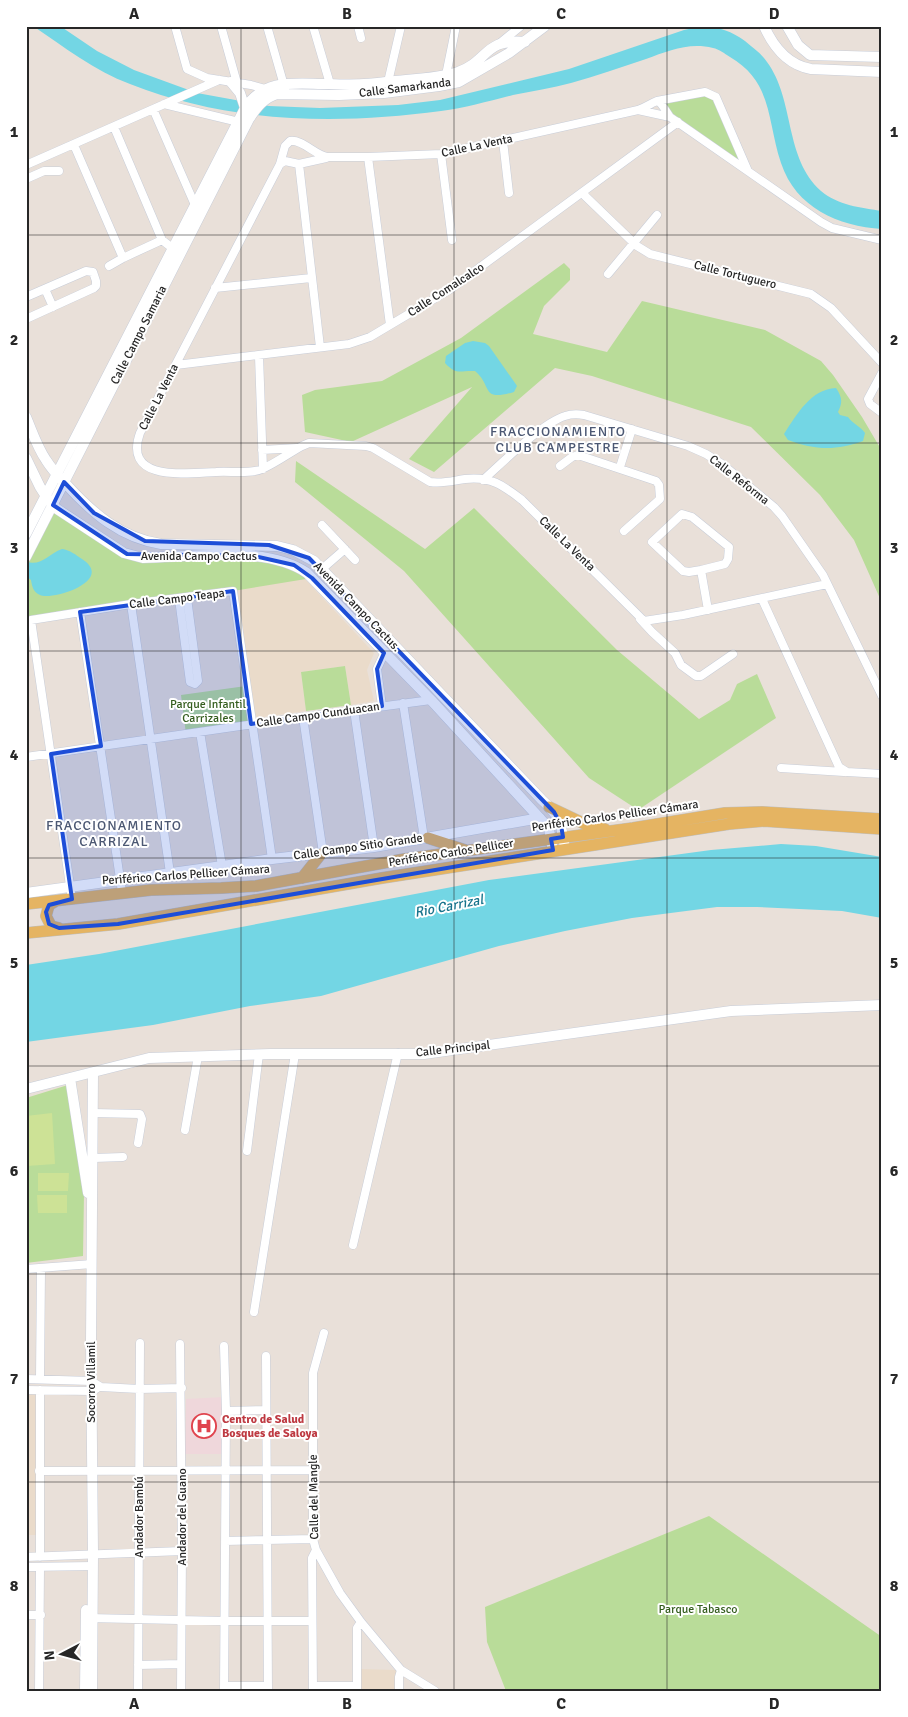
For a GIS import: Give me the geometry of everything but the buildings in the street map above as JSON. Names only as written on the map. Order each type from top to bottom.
[{"type":"main road","points":[[549,807],[588,825],[614,831]]},
{"type":"main road","name":"Periférico Carlos Pellicer Cámara","points":[[564,843],[614,831],[744,812],[882,820]]},
{"type":"main road","name":"Periférico Carlos Pellicer","points":[[30,932],[118,924],[382,878],[564,843],[746,822],[782,822],[882,829]]},
{"type":"main road","points":[[426,838],[468,851]]},
{"type":"main road","name":"Periférico Carlos Pellicer Cámara","points":[[26,905],[122,892],[247,886],[405,859],[468,851],[552,845]]},
{"type":"main road","points":[[302,878],[322,854]]},
{"type":"main road","points":[[56,900],[47,908],[46,916],[48,924],[58,928]]},
{"type":"main road","points":[[26,905],[37,910],[41,918],[41,927],[30,932]]},
{"type":"street","points":[[175,26],[187,69],[207,78],[234,82],[270,92],[260,104],[249,111],[234,82],[221,26]]},
{"type":"street","points":[[267,26],[285,89]]},
{"type":"street","points":[[313,26],[330,84]]},
{"type":"street","points":[[358,26],[361,38]]},
{"type":"street","points":[[388,82],[400,26]]},
{"type":"street","points":[[446,74],[456,26]]},
{"type":"street","name":"Calle Samarkanda","points":[[270,92],[330,84],[388,82],[456,72],[472,65],[492,46],[498,44],[521,26]]},
{"type":"street","name":"Calle Samarkanda","points":[[285,89],[339,95],[384,93],[459,82],[525,42],[545,26]]},
{"type":"street","points":[[764,26],[780,50],[791,61],[801,67],[882,72]]},
{"type":"street","points":[[787,26],[801,49],[814,56],[882,57]]},
{"type":"street","points":[[793,26],[794,40]]},
{"type":"street","points":[[498,44],[510,41],[525,42]]},
{"type":"street","points":[[26,165],[219,80]]},
{"type":"street","name":"Calle La Venta","points":[[733,654],[701,676],[696,676],[681,665],[675,653],[652,632],[592,568],[522,500],[503,485],[483,480],[466,479],[440,484],[430,482],[369,447],[305,444],[263,469],[172,474],[153,470],[144,465],[138,452],[139,438],[280,164],[285,146],[291,141],[295,141],[320,155],[332,157],[368,158],[441,154],[638,110],[656,102],[708,93],[716,98],[748,171]]},
{"type":"street","name":"Calle La Venta","points":[[656,102],[661,102],[670,116],[678,122],[820,222],[832,228],[882,240]]},
{"type":"street","points":[[164,104],[243,123]]},
{"type":"street","points":[[154,109],[195,206]]},
{"type":"street","name":"Calle La Venta","points":[[638,110],[670,116]]},
{"type":"street","name":"Calle Campo Samaria","points":[[26,557],[49,501],[249,111]]},
{"type":"street","name":"Calle Comalcalco","points":[[176,365],[320,348],[353,343],[370,336],[449,290],[678,122]]},
{"type":"street","name":"Calle Campo Samaria","points":[[177,251],[195,206],[243,123]]},
{"type":"street","points":[[114,127],[162,240],[177,251]]},
{"type":"street","points":[[503,141],[510,193]]},
{"type":"street","points":[[74,145],[122,258]]},
{"type":"street","points":[[441,154],[452,240]]},
{"type":"street","points":[[280,164],[285,161],[299,164],[316,158],[332,157]]},
{"type":"street","points":[[368,158],[390,325]]},
{"type":"street","points":[[299,164],[320,348]]},
{"type":"street","points":[[26,179],[44,171],[59,171]]},
{"type":"street","name":"Calle Tortuguero","points":[[582,193],[646,253],[811,294],[831,308],[882,363]]},
{"type":"street","points":[[608,274],[657,215]]},
{"type":"street","points":[[109,266],[162,240]]},
{"type":"street","points":[[26,297],[86,271],[93,272],[96,281],[96,286],[26,318]]},
{"type":"street","points":[[215,288],[311,278]]},
{"type":"street","points":[[45,289],[52,307]]},
{"type":"street","points":[[259,356],[263,469]]},
{"type":"street","points":[[882,373],[868,399],[870,404],[882,414]]},
{"type":"street","name":"Calle Reforma","points":[[483,480],[545,427],[564,416],[584,415],[688,446],[706,454],[722,464],[778,511],[823,575],[881,692]]},
{"type":"street","name":"Avenida Campo Cactus.","points":[[26,417],[44,456],[61,478],[94,513],[116,528],[138,539],[165,544],[277,546],[293,550],[309,558],[322,569],[549,807],[558,818],[564,843]]},
{"type":"street","points":[[620,468],[632,429]]},
{"type":"street","points":[[262,450],[299,447]]},
{"type":"street","points":[[560,466],[578,455],[656,481],[659,486],[660,497],[658,501],[624,531]]},
{"type":"street","name":"Avenida Campo Cactus","points":[[26,458],[37,482],[49,501],[96,535],[131,556],[143,558],[254,556],[272,558],[294,565],[312,578],[384,654],[431,700],[540,818],[547,826],[552,845]]},
{"type":"street","name":"Calle Campo Samaria","points":[[26,534],[49,501]]},
{"type":"street","points":[[682,514],[692,517],[729,547],[729,556],[724,564],[701,570],[683,571],[652,542],[682,514]]},
{"type":"street","points":[[322,525],[355,560]]},
{"type":"street","points":[[322,569],[345,549]]},
{"type":"street","points":[[701,570],[708,610]]},
{"type":"street","points":[[640,619],[648,621],[708,610],[827,584]]},
{"type":"street","name":"Calle Campo Teapa","points":[[51,754],[31,620],[131,604],[183,599],[233,591],[272,859]]},
{"type":"street","points":[[183,599],[198,679],[198,682],[195,684],[190,682],[183,599]]},
{"type":"street","points":[[762,599],[839,767],[847,772]]},
{"type":"street","points":[[131,604],[170,873]]},
{"type":"street","points":[[80,612],[122,892]]},
{"type":"street","points":[[382,706],[377,669],[384,654]]},
{"type":"street","name":"Calle Campo Cunduacan","points":[[26,757],[431,700]]},
{"type":"street","points":[[403,703],[426,838]]},
{"type":"street","points":[[354,710],[374,847]]},
{"type":"street","points":[[303,717],[322,854]]},
{"type":"street","points":[[200,732],[222,866]]},
{"type":"street","points":[[51,754],[72,899]]},
{"type":"street","points":[[781,768],[882,774]]},
{"type":"street","name":"Calle Campo Sitio Grande","points":[[26,893],[374,847],[540,818]]},
{"type":"street","name":"Calle Principal","points":[[26,1089],[149,1058],[259,1054],[424,1054],[732,1010],[882,1005]]},
{"type":"street","points":[[353,1245],[398,1053]]},
{"type":"street","points":[[247,1151],[259,1054]]},
{"type":"street","points":[[254,1312],[295,1054]]},
{"type":"street","points":[[185,1130],[198,1056]]},
{"type":"street","name":"Socorro Villamil","points":[[89,1264],[94,1158],[93,1073]]},
{"type":"street","name":"Socorro Villamil","points":[[70,1078],[88,1190],[92,1691]]},
{"type":"street","points":[[94,1113],[140,1114],[142,1119],[138,1143]]},
{"type":"street","points":[[94,1158],[122,1157]]},
{"type":"street","points":[[26,1269],[89,1264]]},
{"type":"street","points":[[40,1379],[41,1268]]},
{"type":"street","name":"Calle del Mangle","points":[[313,1688],[312,1558],[316,1550],[312,1539],[313,1374],[324,1333]]},
{"type":"street","name":"Andador Bambú","points":[[138,1691],[140,1343]]},
{"type":"street","name":"Andador del Guano","points":[[180,1344],[182,1388],[181,1691]]},
{"type":"street","points":[[224,1346],[226,1411],[224,1688],[268,1688],[266,1356]]},
{"type":"street","points":[[26,1379],[139,1389],[182,1388]]},
{"type":"street","points":[[26,1390],[91,1386]]},
{"type":"street","points":[[40,1390],[40,1557]]},
{"type":"street","points":[[226,1411],[266,1410]]},
{"type":"street","points":[[39,1471],[313,1470]]},
{"type":"street","points":[[225,1541],[312,1539]]},
{"type":"street","points":[[26,1557],[182,1550]]},
{"type":"street","points":[[316,1550],[340,1593],[360,1622],[401,1670],[434,1691]]},
{"type":"street","points":[[26,1567],[90,1566]]},
{"type":"street","points":[[39,1691],[40,1567]]},
{"type":"street","points":[[26,1615],[41,1615]]},
{"type":"street","points":[[90,1618],[312,1621]]},
{"type":"street","name":"Socorro Villamil","points":[[85,1691],[90,1618]]},
{"type":"street","points":[[313,1688],[357,1688],[358,1628],[360,1622]]},
{"type":"street","points":[[138,1665],[181,1664]]},
{"type":"street","points":[[399,1691],[401,1670]]},
{"type":"highlighted area","points":[[64,482],[94,513],[145,541],[269,545],[309,558],[554,812],[561,825],[563,837],[551,839],[553,850],[118,924],[59,928],[49,924],[46,912],[49,905],[72,899],[51,754],[101,746],[80,612],[233,591],[251,724],[382,706],[377,669],[384,653],[312,578],[294,565],[254,556],[127,554],[53,505]]},
{"type":"shaded area","points":[[302,576],[374,653],[367,670],[374,701],[351,705],[345,666],[301,672],[306,711],[255,718],[236,589]]},
{"type":"shaded area","points":[[26,1394],[37,1394],[38,1535],[26,1535]]},
{"type":"shaded area","name":"Centro de Salud Bosques de Saloya","points":[[224,1397],[222,1454],[185,1454],[186,1399]]},
{"type":"shaded area","points":[[360,1669],[397,1670],[397,1691],[360,1691]]},
{"type":"green space","points":[[711,94],[748,171],[670,117],[664,105],[665,100]]},
{"type":"green space","points":[[564,263],[570,269],[570,280],[544,306],[533,334],[607,352],[642,301],[765,330],[821,361],[862,417],[882,451],[882,603],[854,540],[820,495],[751,427],[592,376],[555,368],[434,472],[409,459],[472,387],[351,442],[305,432],[302,395],[315,390],[382,381],[461,338]]},
{"type":"green space","points":[[296,461],[425,549],[474,508],[617,650],[699,719],[730,700],[737,684],[757,674],[776,718],[638,810],[589,778],[404,571],[295,482]]},
{"type":"green space","points":[[53,505],[124,553],[254,556],[312,578],[26,620],[26,556]]},
{"type":"green space","points":[[345,666],[351,705],[306,711],[301,672]]},
{"type":"green space","name":"Parque Infantil Carrizales","points":[[246,686],[251,724],[186,734],[181,695]]},
{"type":"green space","points":[[68,1085],[84,1194],[83,1256],[26,1263],[26,1098]]},
{"type":"green space","points":[[52,1113],[55,1164],[27,1166],[26,1173],[26,1116]]},
{"type":"green space","points":[[38,1173],[69,1173],[68,1191],[38,1191]]},
{"type":"green space","points":[[37,1195],[67,1195],[67,1213],[38,1213]]},
{"type":"green space","name":"Parque Tabasco","points":[[709,1516],[882,1637],[882,1691],[506,1691],[487,1642],[485,1607]]},
{"type":"water","points":[[33,26],[60,26],[97,51],[134,70],[197,93],[269,106],[320,108],[398,105],[440,100],[569,69],[684,30],[716,28],[730,32],[745,41],[767,62],[776,77],[795,146],[809,178],[821,191],[834,200],[866,209],[882,211],[882,229],[850,224],[835,219],[808,203],[797,192],[788,179],[781,163],[766,104],[754,78],[744,67],[713,48],[696,46],[679,48],[571,83],[459,108],[402,115],[323,119],[244,113],[206,107],[167,97],[117,79],[80,58]]},
{"type":"water","points":[[473,341],[485,343],[489,346],[517,386],[514,392],[503,395],[491,394],[475,371],[459,372],[453,370],[445,363],[446,356],[465,343]]},
{"type":"water","points":[[836,388],[841,400],[838,412],[840,415],[848,417],[865,433],[863,441],[834,448],[825,448],[807,446],[788,440],[784,434],[806,404],[819,393],[827,389]]},
{"type":"water","points":[[62,549],[82,559],[90,567],[91,575],[87,582],[67,592],[46,596],[38,594],[32,587],[31,580],[26,576],[26,562],[41,561]]},
{"type":"water","name":"Rio Carrizal","points":[[781,844],[816,846],[882,857],[882,918],[842,911],[717,907],[632,918],[499,946],[321,996],[250,1006],[153,1025],[26,1042],[26,965],[99,954],[489,880],[711,850]]},
{"type":"place","name":"Centro de Salud Bosques de Saloya","points":[[204,1426]]},
{"type":"district","name":"FRACCIONAMIENTO CLUB CAMPESTRE","points":[[558,440]]},
{"type":"district","name":"FRACCIONAMIENTO CARRIZAL","points":[[114,834]]}]
